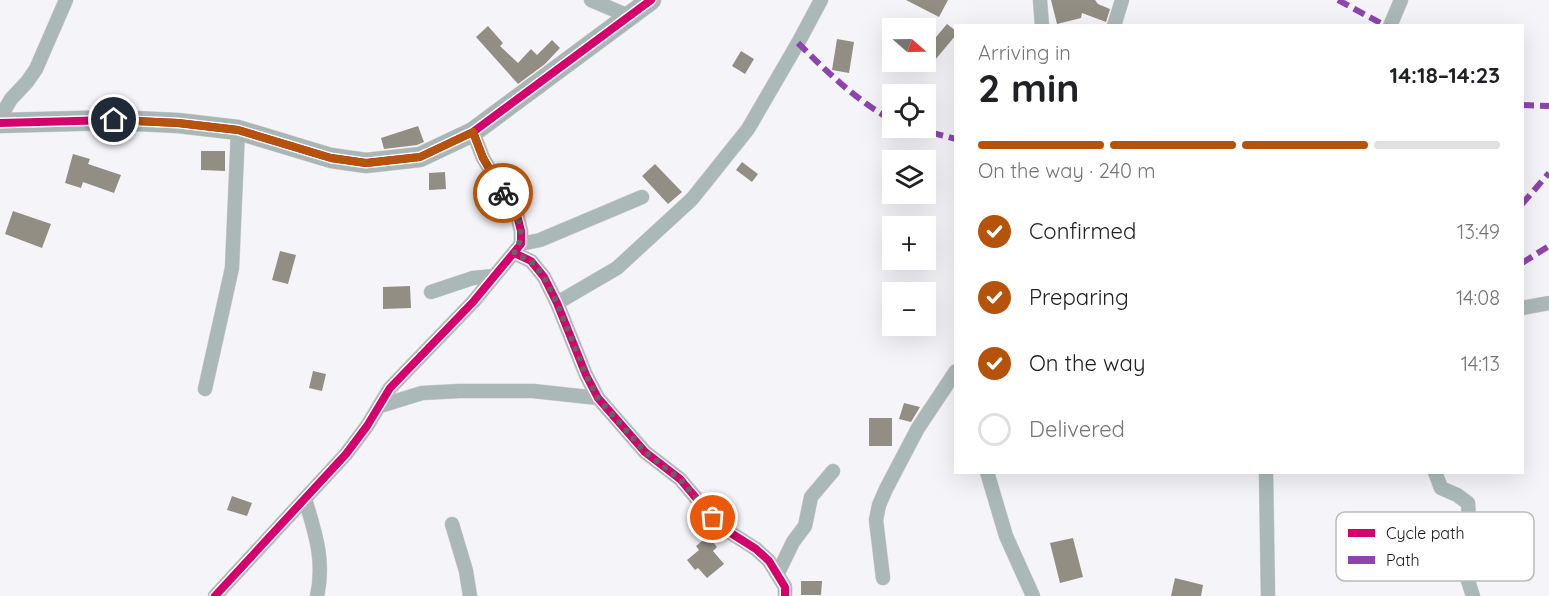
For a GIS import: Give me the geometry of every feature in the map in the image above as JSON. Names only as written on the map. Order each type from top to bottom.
[{"type":"street","points":[[0,118],[11,99],[36,69],[66,0]]},
{"type":"street","points":[[591,0],[631,17]]},
{"type":"street","points":[[0,123],[114,120],[178,123],[238,130],[331,158],[366,163],[420,157],[473,132],[651,0]]},
{"type":"street","points":[[557,303],[617,268],[692,199],[748,129],[821,0]]},
{"type":"street","points":[[1040,0],[1042,24]]},
{"type":"street","points":[[1115,24],[1122,0]]},
{"type":"street","points":[[1391,24],[1401,0]]},
{"type":"street","points":[[205,389],[232,268],[238,130]]},
{"type":"street","points":[[473,132],[495,180],[517,215],[521,231],[518,248]]},
{"type":"street","points":[[215,596],[346,454],[367,426],[390,388],[473,302],[518,248],[642,197]]},
{"type":"street","points":[[518,248],[538,268],[557,303],[586,375],[598,398],[645,452],[680,479],[713,518],[726,530],[756,549],[778,573],[785,587],[785,596]]},
{"type":"street","points":[[431,292],[473,278],[494,276]]},
{"type":"street","points":[[1524,308],[1549,303]]},
{"type":"street","points":[[883,578],[876,520],[879,505],[885,489],[918,428],[954,374]]},
{"type":"street","points":[[380,406],[422,393],[460,391],[533,391],[598,398]]},
{"type":"street","points":[[778,573],[793,542],[805,526],[811,497],[833,471]]},
{"type":"street","points":[[988,474],[1006,536],[1033,596]]},
{"type":"street","points":[[1266,474],[1268,596]]},
{"type":"street","points":[[1437,474],[1441,488],[1468,503],[1469,512]]},
{"type":"street","points":[[305,499],[319,543],[321,579],[317,596]]},
{"type":"street","points":[[452,524],[466,572],[470,596]]},
{"type":"street","points":[[1468,581],[1473,596]]},
{"type":"building","points":[[906,0],[948,0],[939,17]]},
{"type":"building","points":[[1051,0],[1095,0],[1098,4],[1110,9],[1106,22],[1082,13],[1081,18],[1057,24]]},
{"type":"building","points":[[947,24],[954,29],[954,37],[936,59],[936,37]]},
{"type":"building","points":[[488,26],[503,43],[500,46],[518,63],[531,49],[537,55],[552,40],[560,48],[545,64],[518,84],[476,37]]},
{"type":"building","points":[[837,39],[854,42],[849,73],[832,70]]},
{"type":"building","points":[[741,51],[754,59],[745,74],[732,66]]},
{"type":"building","points":[[418,126],[424,142],[384,149],[381,138]]},
{"type":"building","points":[[201,151],[225,151],[225,171],[201,170]]},
{"type":"building","points":[[73,154],[90,159],[88,164],[121,175],[114,193],[83,182],[81,188],[65,183]]},
{"type":"building","points":[[742,162],[758,174],[752,182],[736,170]]},
{"type":"building","points":[[655,164],[682,192],[668,204],[642,176]]},
{"type":"building","points":[[445,172],[446,189],[429,190],[429,173]]},
{"type":"building","points":[[13,211],[51,224],[42,248],[5,234]]},
{"type":"building","points":[[280,251],[296,255],[288,284],[272,280]]},
{"type":"building","points":[[410,286],[411,308],[383,309],[383,287]]},
{"type":"building","points":[[313,371],[326,374],[322,391],[309,388]]},
{"type":"building","points":[[904,403],[920,407],[911,422],[899,419]]},
{"type":"building","points":[[869,418],[892,418],[892,446],[869,446]]},
{"type":"building","points":[[232,496],[252,503],[247,516],[227,510]]},
{"type":"building","points":[[708,536],[717,547],[713,551],[724,564],[707,578],[698,568],[695,570],[687,560],[699,550],[696,546]]},
{"type":"building","points":[[1073,538],[1083,577],[1060,583],[1050,543]]},
{"type":"building","points":[[1175,578],[1203,585],[1201,596],[1171,596]]},
{"type":"building","points":[[801,581],[822,581],[821,595],[801,595]]},
{"type":"marked path","points":[[1338,0],[1382,24]]},
{"type":"marked path","points":[[798,43],[831,75],[882,114]]},
{"type":"marked path","points":[[1524,105],[1549,106]]},
{"type":"marked path","points":[[936,134],[954,138]]},
{"type":"marked path","points":[[1524,202],[1549,173]]},
{"type":"marked path","points":[[1524,262],[1549,246]]},
{"type":"cycle path","points":[[0,123],[114,120],[178,123],[238,130],[331,158],[366,163],[420,157],[473,132],[651,0]]},
{"type":"cycle path","points":[[215,596],[346,454],[367,426],[390,388],[473,302],[521,244],[517,215],[483,158],[473,132]]},
{"type":"cycle path","points":[[514,253],[531,261],[544,277],[598,398],[645,452],[680,479],[713,518],[769,561],[785,587],[785,596]]},
{"type":"way so far","points":[[503,193],[517,215],[521,231],[521,244],[514,253],[531,261],[544,277],[598,398],[645,452],[680,479],[713,518]]},
{"type":"route","points":[[114,120],[178,123],[238,130],[331,158],[366,163],[420,157],[473,132],[483,158],[503,193]]}]
